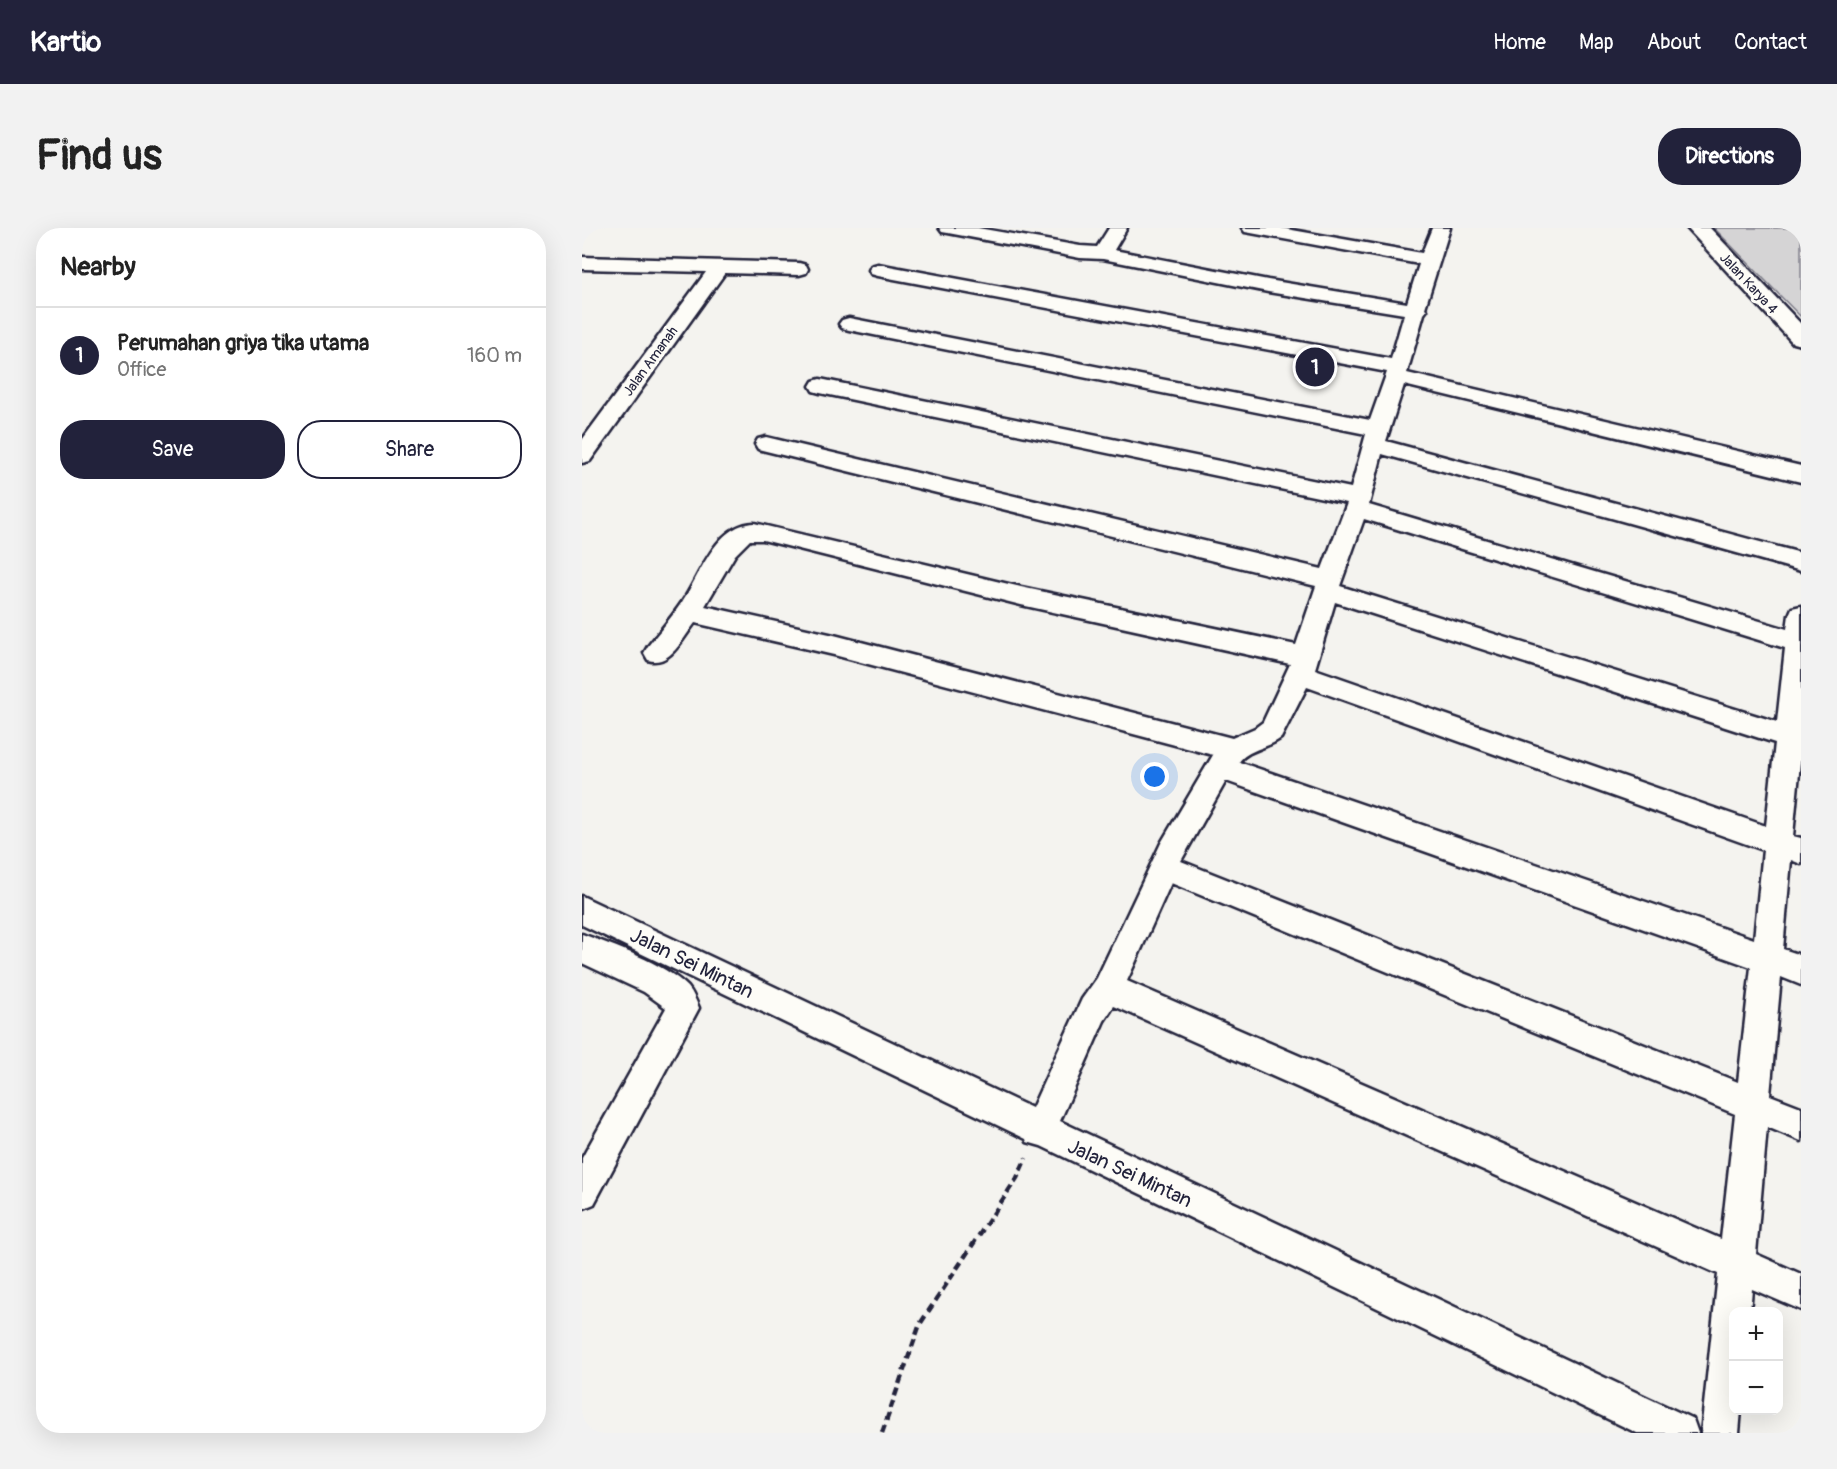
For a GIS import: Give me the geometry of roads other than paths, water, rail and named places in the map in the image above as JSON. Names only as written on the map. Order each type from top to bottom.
[{"type":"main road","name":"Jalan Karya 4","points":[[1698,228],[1801,338]]},
{"type":"street","points":[[948,228],[1080,252],[1103,254],[1268,286],[1417,310]]},
{"type":"street","points":[[1103,254],[1118,228]]},
{"type":"street","points":[[1251,228],[1429,260]]},
{"type":"street","points":[[1039,1130],[1093,1010],[1108,988],[1164,867],[1226,758],[1272,730],[1302,666],[1358,504],[1376,437],[1417,310],[1429,260],[1441,228]]},
{"type":"street","points":[[582,263],[799,270]]},
{"type":"street","name":"Jalan Amanah","points":[[582,456],[719,267]]},
{"type":"street","points":[[878,270],[1397,372],[1801,474]]},
{"type":"street","points":[[849,324],[1376,437],[1801,562]]},
{"type":"street","points":[[820,386],[1358,504],[1800,633],[1790,847],[1768,958],[1720,1433]]},
{"type":"street","points":[[766,444],[1329,586],[1796,739]]},
{"type":"street","points":[[657,653],[689,612],[730,543],[741,534],[751,531],[774,534],[1302,666],[1790,847]]},
{"type":"street","points":[[689,612],[834,645],[1226,758],[1801,970]]},
{"type":"street","points":[[1164,867],[1801,1124]]},
{"type":"street","name":"Jalan Sei Mintan","points":[[582,910],[1039,1130],[1679,1433]]},
{"type":"street","points":[[582,948],[666,988],[682,1002],[683,1008],[582,1192]]},
{"type":"street","points":[[1108,988],[1737,1266],[1801,1292]]},
{"type":"place","name":"Perumahan griya tika utama","points":[[1315,367]]}]
